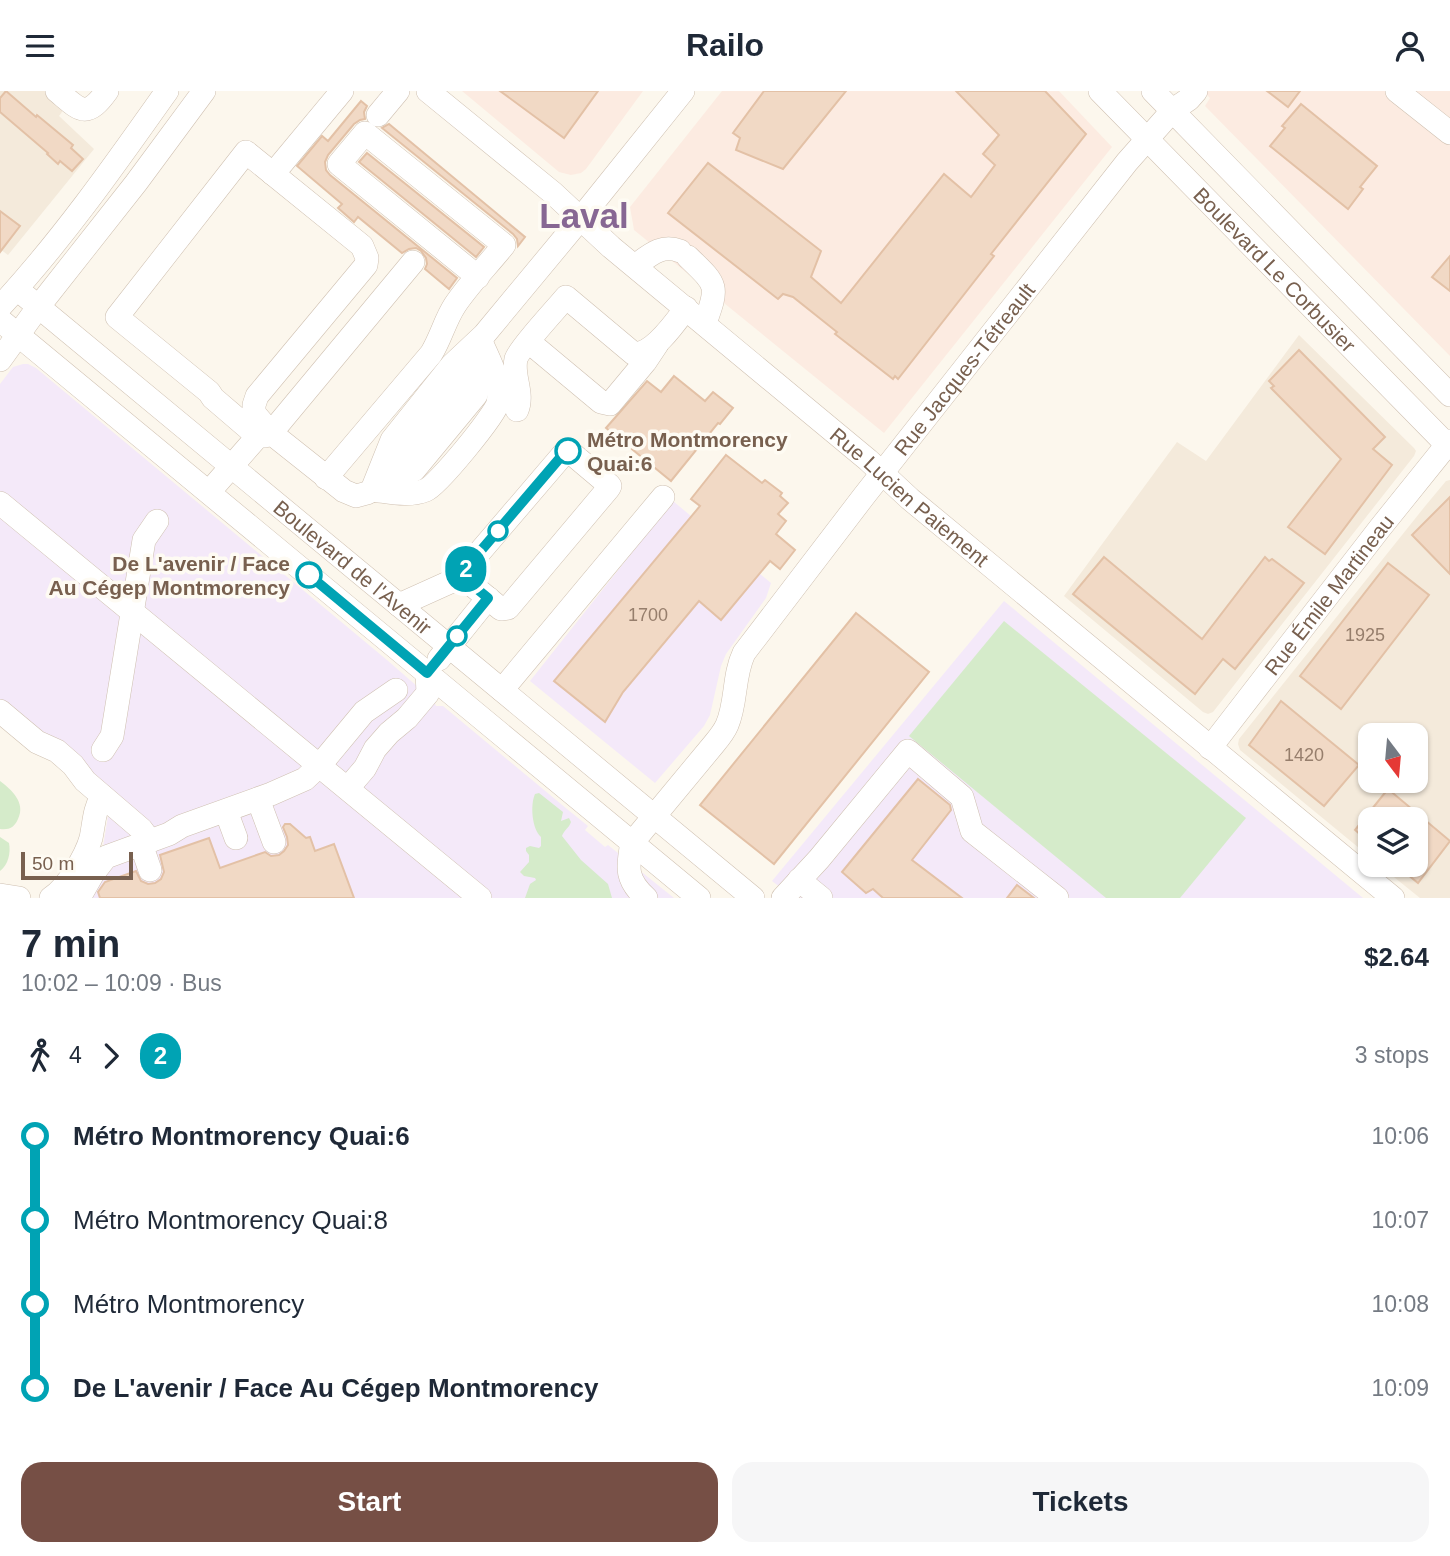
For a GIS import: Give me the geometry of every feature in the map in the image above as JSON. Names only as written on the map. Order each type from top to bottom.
[{"type":"street","points":[[57,91],[76,106],[86,109],[96,105],[107,91]]},
{"type":"street","points":[[0,307],[101,183],[167,91]]},
{"type":"street","points":[[0,360],[204,91]]},
{"type":"street","points":[[273,174],[342,91]]},
{"type":"street","points":[[378,115],[398,91]]},
{"type":"street","name":"Rue Lucien Paiement","points":[[428,91],[910,499],[1393,898]]},
{"type":"street","points":[[265,435],[254,412],[257,396],[367,261],[362,246],[246,152],[117,317],[213,398],[265,435],[350,495],[362,496],[372,490],[394,451],[462,368],[480,340],[683,91]]},
{"type":"street","name":"Boulevard Le Corbusier","points":[[1100,91],[1449,445]]},
{"type":"street","name":"Boulevard Le Corbusier","points":[[1153,91],[1175,101],[1450,395]]},
{"type":"street","name":"Rue Jacques-Tétreault","points":[[632,843],[726,728],[738,667],[744,653],[1175,101],[1189,99],[1196,91]]},
{"type":"street","points":[[1397,91],[1450,133]]},
{"type":"street","points":[[326,478],[431,354],[457,302],[478,277],[503,245],[365,133],[339,165],[478,277]]},
{"type":"street","points":[[635,266],[654,252],[670,247],[684,254],[709,277],[714,289],[713,301],[705,323]]},
{"type":"street","points":[[209,492],[231,466],[265,435],[413,262]]},
{"type":"street","name":"Boulevard de l'Avenir","points":[[17,289],[753,898]]},
{"type":"street","points":[[517,410],[520,395],[517,358],[566,297],[635,354],[643,353],[658,342]]},
{"type":"street","points":[[529,342],[569,375],[572,386],[601,408],[610,404],[686,308]]},
{"type":"street","name":"Boulevard de l'Avenir","points":[[0,320],[699,898]]},
{"type":"street","points":[[372,490],[406,494],[429,488],[489,418],[496,408],[498,397],[492,367],[480,340]]},
{"type":"street","name":"Rue Émile Martineau","points":[[1210,748],[1380,528],[1449,445]]},
{"type":"street","points":[[399,605],[460,575],[566,451],[610,486],[508,608],[500,609],[460,575]]},
{"type":"street","points":[[502,690],[663,497]]},
{"type":"street","points":[[0,503],[480,898]]},
{"type":"street","points":[[103,750],[112,736],[144,540],[156,521]]},
{"type":"street","points":[[79,898],[103,859],[109,856],[305,779],[333,776],[356,762],[383,755],[428,692],[427,673],[488,598]]},
{"type":"street","points":[[356,762],[358,734],[408,675],[427,673]]},
{"type":"street","points":[[333,776],[364,712],[396,691]]},
{"type":"street","points":[[0,711],[37,742],[49,760],[67,775],[93,789],[141,829],[150,870]]},
{"type":"street","points":[[783,898],[819,859],[908,751],[962,797],[972,831],[1057,898]]},
{"type":"street","points":[[51,898],[64,887],[90,841],[96,807],[93,789]]},
{"type":"street","points":[[258,799],[274,842]]},
{"type":"street","points":[[226,811],[236,838]]},
{"type":"street","points":[[632,843],[630,877],[636,890],[646,898]]},
{"type":"street","points":[[799,880],[821,898]]},
{"type":"street","points":[[0,895],[19,898]]},
{"type":"shaded area","points":[[0,91],[77,91],[59,116],[94,149],[8,255],[0,249]]},
{"type":"shaded area","points":[[462,91],[643,91],[586,169],[571,175],[559,172]]},
{"type":"shaded area","points":[[722,91],[1059,91],[1112,147],[884,433],[634,230],[630,207]]},
{"type":"shaded area","points":[[1203,91],[1450,91],[1450,356],[1205,106],[1210,98]]},
{"type":"shaded area","points":[[1299,335],[1416,451],[1213,712],[1208,714],[1064,596],[1177,442],[1206,461]]},
{"type":"shaded area","points":[[23,364],[36,368],[387,660],[434,701],[436,706],[443,706],[588,826],[585,830],[605,847],[608,845],[674,898],[66,898],[103,847],[108,816],[121,800],[0,700],[0,384],[13,367]]},
{"type":"shaded area","points":[[1450,480],[1450,898],[1420,898],[1394,877],[1428,877],[1428,807],[1358,807],[1358,847],[1240,750],[1238,744],[1239,739],[1446,481]]},
{"type":"shaded area","points":[[673,501],[771,583],[766,598],[726,654],[710,715],[704,726],[655,783],[530,681]]},
{"type":"shaded area","points":[[1004,601],[1363,898],[794,898],[772,881]]},
{"type":"green space","points":[[1004,621],[1246,818],[1180,898],[1106,898],[909,736]]},
{"type":"green space","points":[[0,781],[13,793],[20,808],[16,822],[6,829],[0,829]]},
{"type":"green space","points":[[539,793],[563,812],[561,821],[569,818],[571,822],[562,836],[581,860],[608,884],[612,898],[525,898],[530,884],[536,880],[520,872],[529,862],[526,848],[541,846],[541,837],[534,823],[532,810],[535,794]]},
{"type":"green space","points":[[0,837],[9,843],[10,851],[7,862],[0,871]]},
{"type":"building","points":[[6,91],[73,145],[71,148],[83,159],[72,171],[60,161],[58,164],[0,112],[0,98]]},
{"type":"building","points":[[500,91],[598,91],[564,138]]},
{"type":"building","points":[[764,91],[846,91],[783,169],[736,150],[740,138],[733,133]]},
{"type":"building","points":[[956,91],[1045,91],[1086,134],[991,254],[994,256],[898,379],[895,376],[893,379],[835,334],[837,332],[793,297],[783,294],[778,299],[668,213],[708,163],[821,251],[811,277],[841,303],[944,174],[971,197],[995,165],[983,154],[999,135]]},
{"type":"building","points":[[1267,91],[1300,91],[1288,107]]},
{"type":"building","points":[[361,101],[367,106],[365,119],[354,124],[328,155],[326,170],[457,278],[449,289],[425,269],[426,258],[421,251],[416,248],[402,253],[358,217],[354,222],[338,208],[342,204],[297,166],[322,136],[328,141]]},
{"type":"building","points":[[1301,104],[1377,166],[1360,187],[1363,189],[1348,209],[1270,146],[1285,128],[1282,126]]},
{"type":"building","points":[[389,124],[525,237],[518,246],[513,234],[382,128]]},
{"type":"building","points":[[367,153],[484,247],[476,257],[359,162]]},
{"type":"building","points":[[0,211],[20,226],[0,252]]},
{"type":"building","points":[[1450,256],[1450,291],[1432,277]]},
{"type":"building","points":[[1299,350],[1385,437],[1373,449],[1392,465],[1325,554],[1288,527],[1341,459],[1271,388],[1274,386],[1269,381]]},
{"type":"building","points":[[674,376],[705,401],[713,392],[733,408],[671,481],[606,428],[647,381],[661,392]]},
{"type":"building","points":[[726,455],[762,483],[765,480],[782,493],[780,496],[788,503],[778,514],[786,521],[776,534],[795,550],[780,569],[770,561],[721,620],[699,601],[623,692],[605,722],[554,681],[700,506],[691,499]]},
{"type":"building","points":[[1450,497],[1450,574],[1412,535]]},
{"type":"building","points":[[1104,557],[1202,639],[1265,557],[1269,561],[1272,559],[1304,583],[1235,669],[1223,659],[1195,694],[1073,594]]},
{"type":"building","points":[[1388,563],[1429,595],[1341,709],[1300,676]]},
{"type":"building","points":[[856,613],[929,672],[774,864],[700,805]]},
{"type":"building","points":[[1281,701],[1358,766],[1324,806],[1249,745]]},
{"type":"building","points":[[918,779],[950,805],[951,810],[912,860],[962,898],[883,898],[873,889],[866,893],[842,872]]},
{"type":"building","points":[[1385,793],[1393,793],[1409,807],[1374,807]]},
{"type":"building","points":[[1428,823],[1450,841],[1428,870]]},
{"type":"building","points":[[290,824],[306,838],[310,837],[315,851],[334,844],[354,898],[100,898],[98,892],[105,882],[136,871],[141,881],[155,883],[161,879],[164,872],[160,855],[209,838],[220,868],[265,852],[271,856],[279,855],[288,845],[283,827]]},
{"type":"building","points":[[1411,877],[1423,877],[1418,883]]},
{"type":"building","points":[[1017,885],[1034,898],[1007,898]]},
{"type":"bus line","name":"2","points":[[309,575],[427,673],[488,598],[460,575],[568,451]]},
{"type":"place","name":"Métro Montmorency Quai:6","points":[[568,451]]},
{"type":"place","name":"De L'avenir / Face Au Cégep Montmorency","points":[[309,575]]},
{"type":"district","name":"Laval","points":[[584,215]]}]
